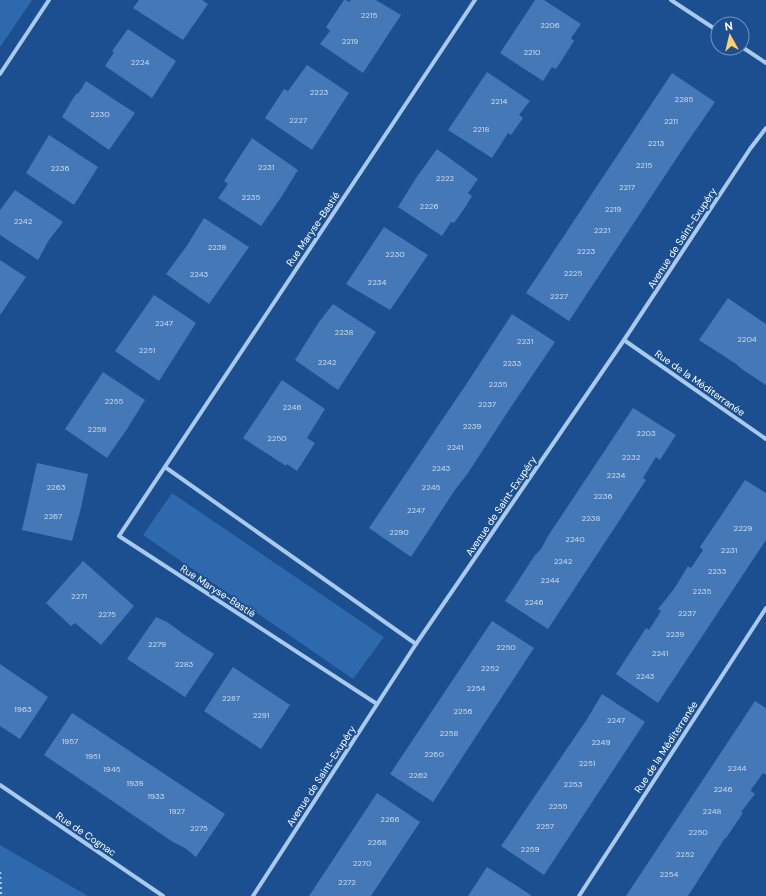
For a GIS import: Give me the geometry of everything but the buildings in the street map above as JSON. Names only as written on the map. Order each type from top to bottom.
[{"type":"street","points":[[0,74],[49,0]]},
{"type":"street","name":"Rue Maryse-Bastié","points":[[377,704],[119,536],[475,0]]},
{"type":"street","points":[[671,0],[710,26]]},
{"type":"street","points":[[750,52],[766,63]]},
{"type":"street","name":"Avenue de Saint-Exupéry","points":[[253,896],[416,644],[624,340],[750,149],[766,128]]},
{"type":"street","name":"Rue de la Méditerranée","points":[[624,340],[766,439]]},
{"type":"street","points":[[165,467],[416,644]]},
{"type":"street","name":"Rue de la Méditerranée","points":[[580,896],[766,608]]},
{"type":"street","name":"Rue de Cognac","points":[[0,784],[162,896]]},
{"type":"path","points":[[0,872],[1,896]]},
{"type":"shaded area","points":[[0,0],[32,0],[0,47]]},
{"type":"shaded area","points":[[172,493],[384,637],[353,679],[143,535]]},
{"type":"shaded area","points":[[0,845],[88,896],[0,896]]}]
